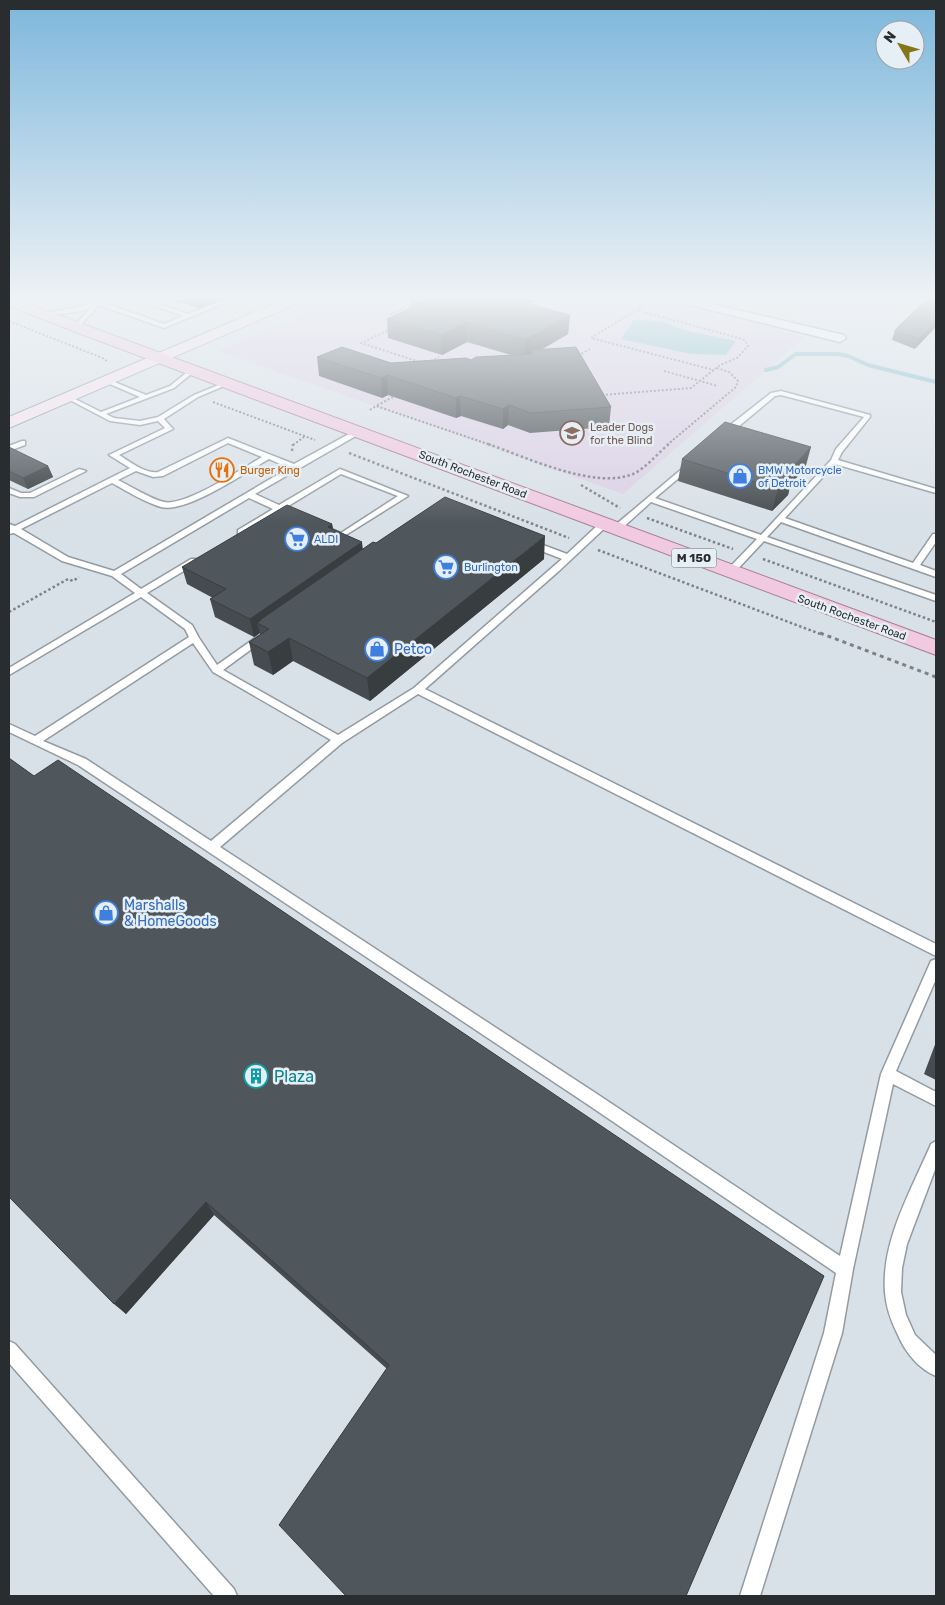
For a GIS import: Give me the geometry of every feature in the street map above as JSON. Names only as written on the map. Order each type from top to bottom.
[{"type":"main road","points":[[9,430],[120,374]]},
{"type":"main road","name":"South Rochester Road","points":[[203,374],[358,431],[615,521],[730,572],[936,648]]},
{"type":"lane","points":[[101,414],[172,387],[188,374]]},
{"type":"lane","points":[[105,380],[146,397]]},
{"type":"lane","points":[[69,398],[112,420],[123,423],[140,423],[160,419],[196,396],[228,383]]},
{"type":"lane","points":[[712,444],[773,394],[781,393],[868,416],[838,451],[834,461],[730,572]]},
{"type":"lane","points":[[160,419],[169,429],[113,456],[153,475],[160,474],[228,440],[294,467]]},
{"type":"lane","points":[[9,430],[22,443],[9,449]]},
{"type":"lane","points":[[115,574],[358,431]]},
{"type":"lane","points":[[111,480],[163,505],[170,506],[199,495],[269,456]]},
{"type":"lane","points":[[211,848],[338,740],[418,690],[568,558],[615,521],[650,499],[698,456]]},
{"type":"lane","points":[[834,461],[936,492]]},
{"type":"lane","points":[[10,529],[136,468]]},
{"type":"lane","points":[[9,490],[20,495],[31,495],[82,471]]},
{"type":"lane","points":[[231,538],[340,471],[404,496],[341,536],[326,529]]},
{"type":"lane","points":[[250,495],[295,515]]},
{"type":"lane","points":[[650,499],[936,598]]},
{"type":"lane","points":[[780,519],[936,574]]},
{"type":"lane","points":[[10,529],[65,559],[115,574],[189,627],[194,638],[216,670],[338,740]]},
{"type":"lane","points":[[915,566],[936,536]]},
{"type":"lane","points":[[526,541],[568,558]]},
{"type":"lane","points":[[9,672],[198,558]]},
{"type":"lane","points":[[216,670],[270,631]]},
{"type":"lane","points":[[35,741],[194,638]]},
{"type":"lane","points":[[418,690],[936,950]]},
{"type":"lane","points":[[9,728],[82,762],[592,1099],[844,1269]]},
{"type":"lane","points":[[750,1596],[833,1333],[844,1269],[888,1074],[936,965]]},
{"type":"lane","points":[[888,1074],[936,1099]]},
{"type":"lane","points":[[935,1160],[910,1212],[895,1253],[893,1284],[898,1319],[910,1343],[936,1368]]},
{"type":"lane","points":[[9,1350],[227,1596]]},
{"type":"path","points":[[674,374],[718,386]]},
{"type":"path","points":[[600,396],[691,388],[709,374]]},
{"type":"path","points":[[376,406],[578,475],[591,478],[615,479],[635,473],[736,387],[738,381],[730,374]]},
{"type":"path","points":[[370,410],[393,396]]},
{"type":"path","points":[[209,401],[319,442]]},
{"type":"path","points":[[341,450],[567,537]]},
{"type":"path","points":[[581,485],[615,521]]},
{"type":"path","points":[[642,517],[736,550]]},
{"type":"path","points":[[596,549],[936,677]]},
{"type":"path","points":[[762,559],[936,622]]},
{"type":"shaded area","points":[[284,374],[762,374],[623,494]]},
{"type":"building","points":[[369,374],[592,374],[611,407],[531,413],[509,405],[503,409],[460,396],[456,398],[387,375],[381,378]]},
{"type":"building","points":[[725,422],[811,447],[788,471],[794,473],[778,489],[682,459]]},
{"type":"building","points":[[9,447],[48,466],[23,478],[9,471]]},
{"type":"building","points":[[445,497],[545,536],[367,678],[289,638],[268,652],[249,642],[269,629],[257,623],[260,620],[373,542],[376,543]]},
{"type":"building","points":[[287,505],[332,524],[328,527],[362,542],[250,619],[210,599],[226,589],[182,567]]},
{"type":"building","name":"Plaza","points":[[9,758],[34,776],[58,760],[824,1276],[686,1596],[346,1596],[279,1525],[389,1365],[206,1202],[114,1304],[9,1197]]},
{"type":"waterway","points":[[904,374],[936,382]]},
{"type":"place","name":"Leader Dogs for the Blind","points":[[572,433]]},
{"type":"place","name":"Burger King","points":[[222,470]]},
{"type":"place","name":"BMW Motorcycle of Detroit","points":[[740,476]]},
{"type":"place","name":"ALDI","points":[[297,539]]},
{"type":"place","name":"Burlington","points":[[446,567]]},
{"type":"place","name":"Petco","points":[[377,649]]},
{"type":"place","name":"Marshalls & HomeGoods","points":[[106,913]]},
{"type":"place","name":"Plaza","points":[[256,1076]]}]
